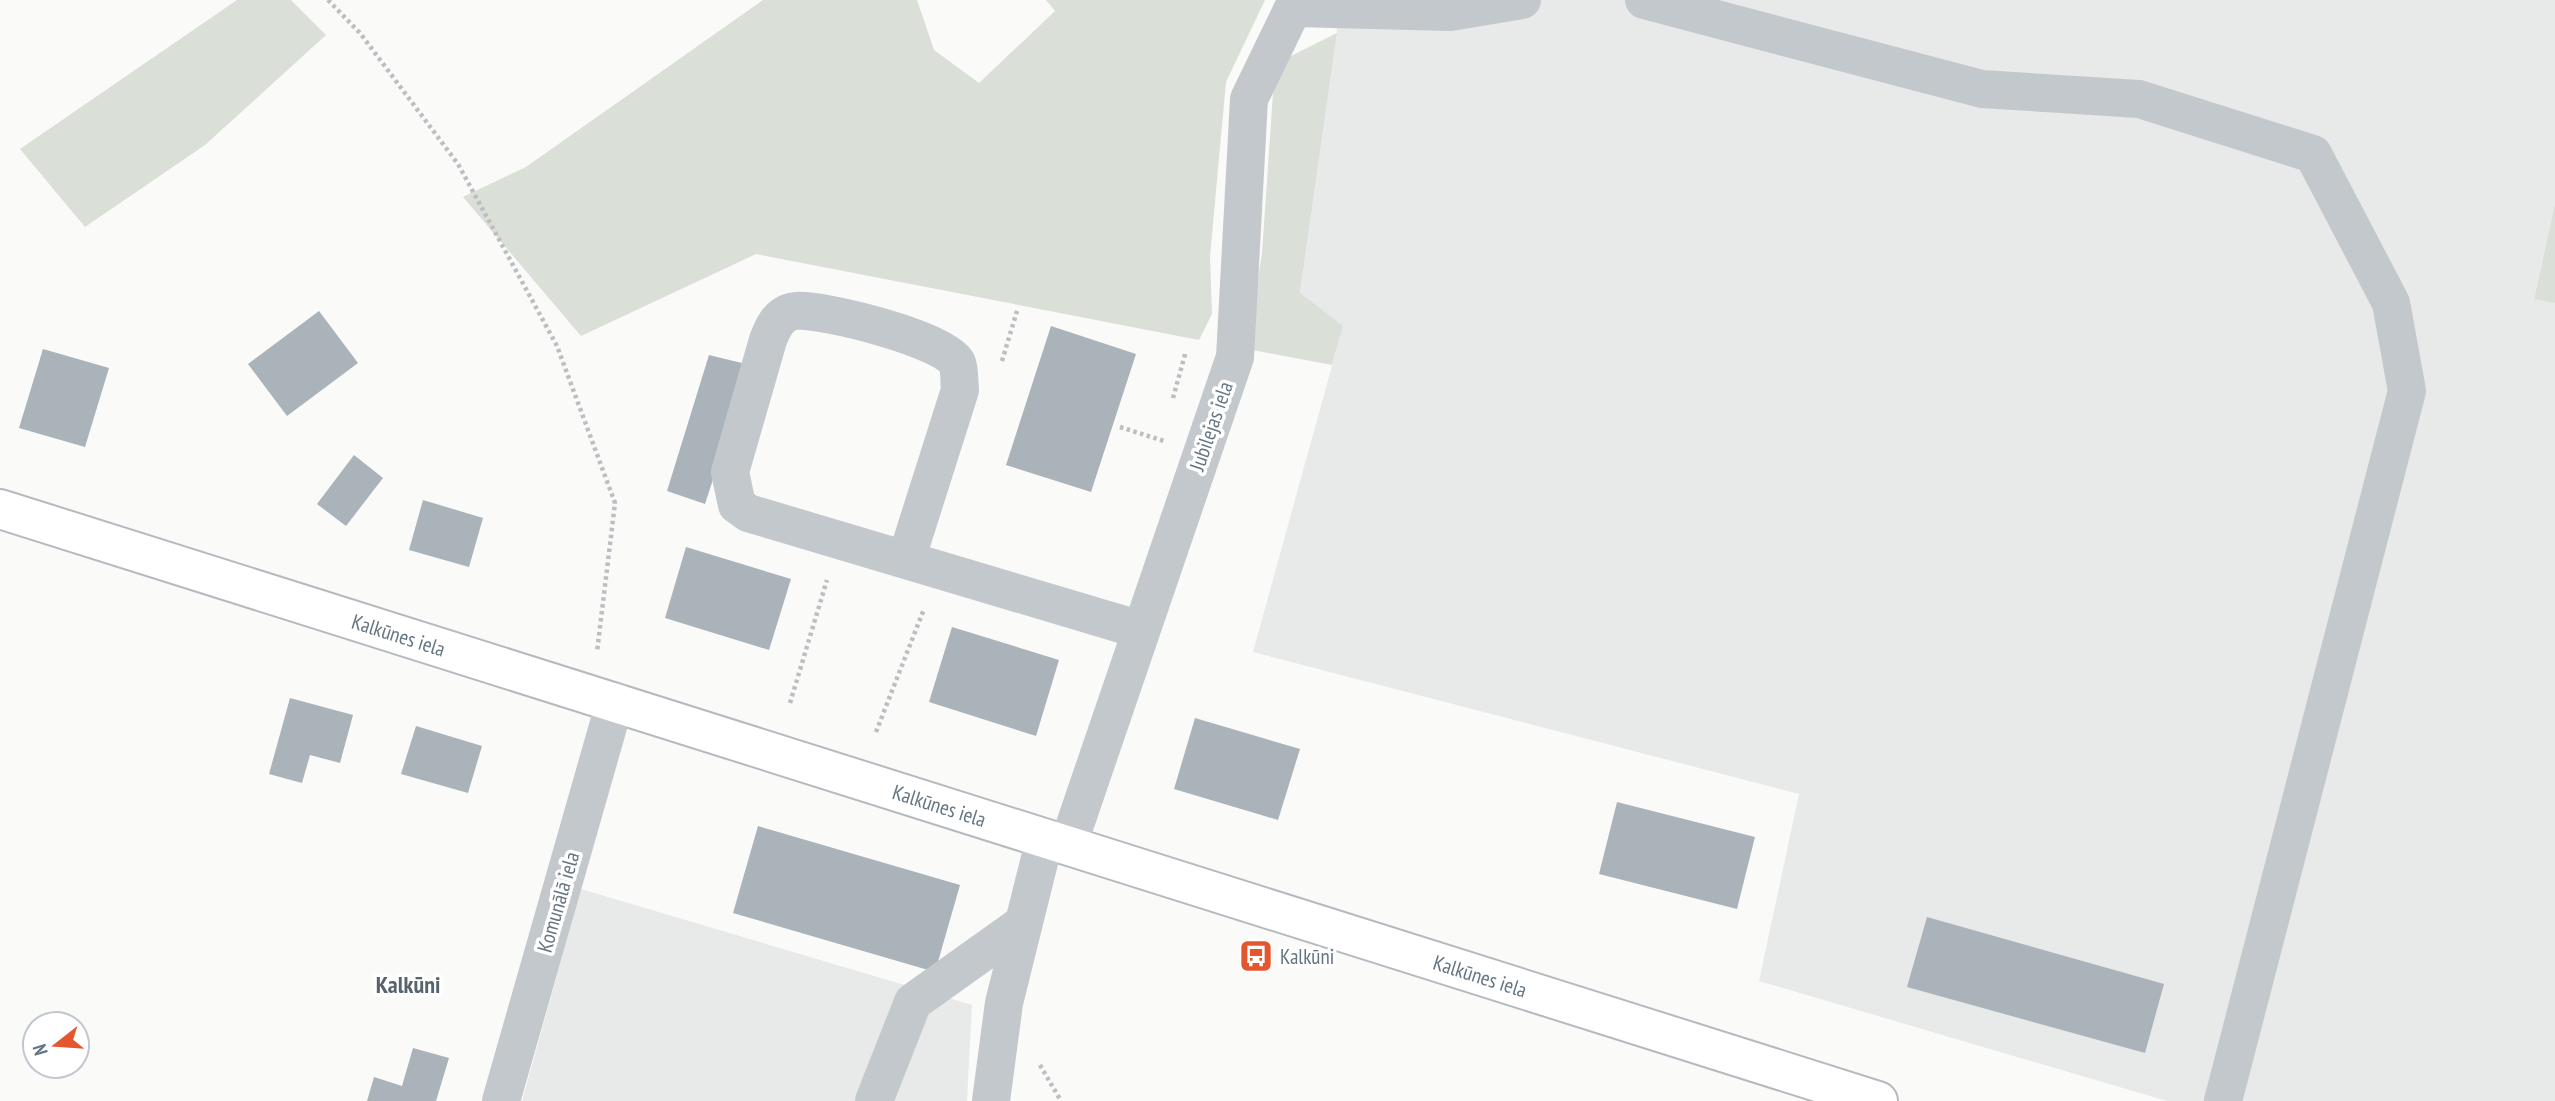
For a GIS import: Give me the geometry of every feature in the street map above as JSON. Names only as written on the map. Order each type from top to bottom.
[{"type":"main road","name":"Kalkūnes iela","points":[[0,509],[1878,1101]]},
{"type":"street","points":[[1296,4],[1450,12],[1522,0]]},
{"type":"street","points":[[1644,0],[1982,89],[2139,99],[2313,154],[2391,303],[2407,391],[2223,1101]]},
{"type":"street","name":"Jubilejas iela","points":[[991,1101],[1004,1003],[1021,925],[1141,630],[1235,357],[1249,99],[1296,4]]},
{"type":"street","points":[[906,560],[960,390],[957,362],[941,347],[929,343],[828,312],[794,311],[774,324],[768,341],[730,472],[732,494],[737,505],[748,513],[1141,630]]},
{"type":"street","name":"Komunālā iela","points":[[501,1101],[603,698]]},
{"type":"street","points":[[874,1101],[913,1002],[1021,925]]},
{"type":"path","points":[[328,0],[360,33],[458,164],[557,346],[615,503],[603,698]]},
{"type":"path","points":[[790,703],[839,540]]},
{"type":"shaded area","points":[[237,0],[291,0],[326,35],[205,145],[85,227],[20,149]]},
{"type":"shaded area","points":[[763,0],[917,0],[934,50],[979,83],[1055,11],[1046,0],[1265,0],[1226,82],[1210,257],[1212,314],[1199,340],[756,254],[581,336],[463,197],[526,167]]},
{"type":"shaded area","points":[[1335,0],[2555,0],[2555,203],[2534,298],[2555,303],[2555,1101],[2167,1101],[1759,981],[1799,794],[1253,652],[1343,326],[1300,294],[1337,33]]},
{"type":"shaded area","points":[[1337,33],[1300,293],[1343,326],[1332,365],[1247,349],[1262,253],[1275,64]]},
{"type":"shaded area","points":[[2555,203],[2555,303],[2534,299]]},
{"type":"shaded area","points":[[581,889],[972,1005],[967,1101],[522,1101]]},
{"type":"building","points":[[319,311],[358,363],[287,416],[248,364]]},
{"type":"building","points":[[1051,326],[1136,354],[1091,492],[1006,465]]},
{"type":"building","points":[[43,349],[109,368],[85,447],[19,428]]},
{"type":"building","points":[[709,355],[750,365],[705,504],[667,491]]},
{"type":"building","points":[[354,455],[383,478],[346,526],[317,504]]},
{"type":"building","points":[[423,500],[483,518],[469,567],[409,550]]},
{"type":"building","points":[[686,547],[791,579],[769,650],[665,618]]},
{"type":"building","points":[[952,627],[1059,660],[1036,736],[929,702]]},
{"type":"building","points":[[290,698],[353,715],[340,763],[310,755],[302,783],[269,774]]},
{"type":"building","points":[[1195,718],[1300,749],[1278,820],[1174,789]]},
{"type":"building","points":[[416,726],[482,746],[468,793],[401,774]]},
{"type":"building","points":[[1617,802],[1755,837],[1737,909],[1599,874]]},
{"type":"building","points":[[758,826],[960,885],[935,972],[733,913]]},
{"type":"building","points":[[1927,917],[2164,984],[2145,1053],[1907,987]]},
{"type":"building","points":[[413,1048],[449,1058],[436,1101],[367,1101],[374,1077],[402,1086]]},
{"type":"place","name":"Kalkūni","points":[[1256,956]]},
{"type":"district","name":"Kalkūni","points":[[408,984]]}]
